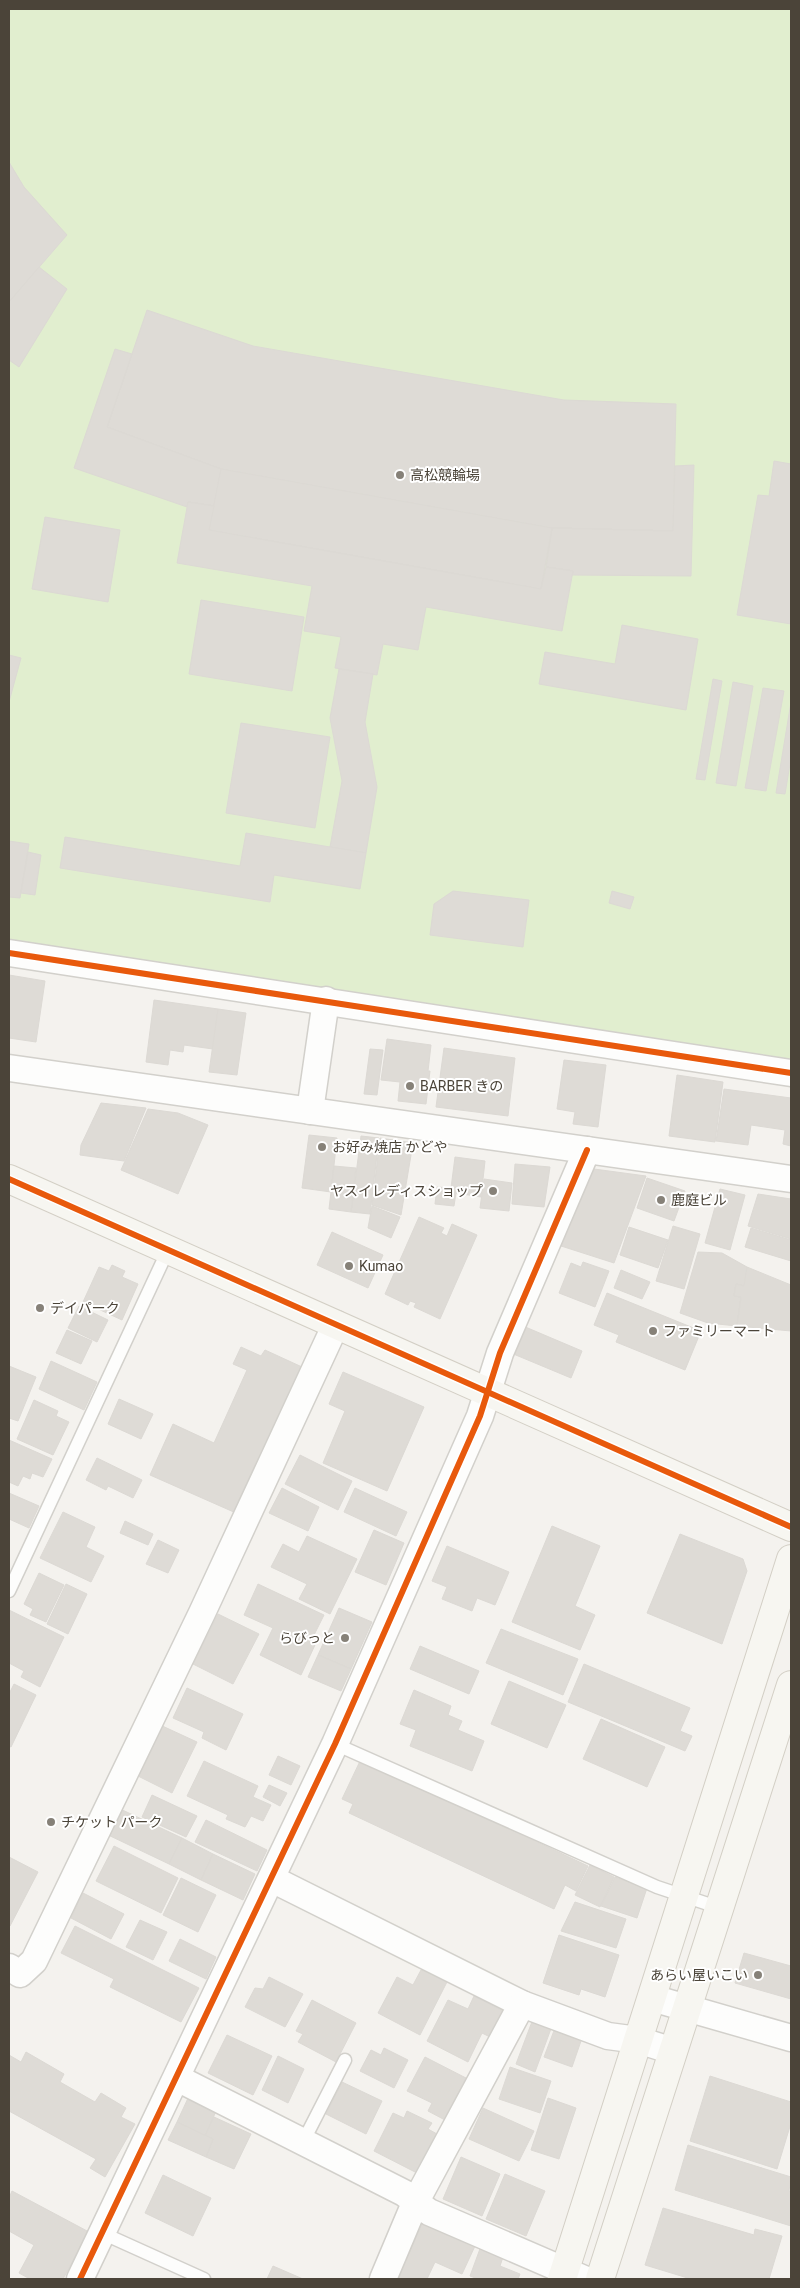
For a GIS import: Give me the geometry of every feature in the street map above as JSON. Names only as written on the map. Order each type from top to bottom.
[{"type":"street","points":[[9,953],[326,1000],[791,1073]]},
{"type":"street","points":[[310,1111],[326,1000]]},
{"type":"street","points":[[9,1068],[791,1179]]},
{"type":"street","points":[[80,2279],[335,1744],[480,1416],[486,1391],[500,1353],[586,1150]]},
{"type":"street","points":[[9,1179],[791,1527]]},
{"type":"street","points":[[9,1967],[20,1974],[34,1961],[202,1613],[336,1324]]},
{"type":"street","points":[[177,2078],[404,2193],[429,2212],[570,2277],[638,2040],[791,1559]]},
{"type":"street","points":[[600,2279],[791,1685]]},
{"type":"street","points":[[272,1879],[522,2004],[608,2036],[638,2040],[673,2051]]},
{"type":"street","points":[[652,1998],[791,2038]]},
{"type":"street","points":[[383,2279],[415,2203],[522,2004]]},
{"type":"lane","points":[[9,1591],[168,1250]]},
{"type":"lane","points":[[335,1744],[657,1887],[720,1908]]},
{"type":"lane","points":[[302,2142],[345,2060]]},
{"type":"lane","points":[[102,2233],[204,2279]]},
{"type":"green space","name":"高松競輪場","points":[[9,9],[791,9],[791,1059],[9,941]]},
{"type":"building","points":[[9,162],[24,187],[67,235],[9,302]]},
{"type":"building","points":[[39,267],[67,289],[19,367],[9,360],[9,302]]},
{"type":"building","points":[[147,310],[253,346],[564,400],[676,404],[673,531],[552,528],[221,469],[107,427]]},
{"type":"building","points":[[115,349],[132,354],[107,427],[221,469],[214,506],[188,502],[187,507],[74,468]]},
{"type":"building","points":[[774,461],[791,464],[791,624],[737,615],[758,495],[769,496]]},
{"type":"building","points":[[694,465],[691,576],[572,575],[573,571],[546,567],[552,528],[673,531],[675,466]]},
{"type":"building","points":[[221,469],[552,528],[541,589],[209,530]]},
{"type":"building","points":[[188,502],[214,506],[209,530],[541,589],[546,567],[573,571],[562,631],[426,607],[418,650],[383,644],[377,675],[335,668],[341,637],[304,631],[312,586],[177,563]]},
{"type":"building","points":[[45,517],[120,530],[108,602],[32,589]]},
{"type":"building","points":[[201,600],[304,617],[292,691],[189,674]]},
{"type":"building","points":[[622,625],[698,639],[686,710],[539,684],[545,652],[615,664]]},
{"type":"building","points":[[9,655],[21,658],[9,702]]},
{"type":"building","points":[[339,669],[373,674],[365,722],[377,787],[366,853],[330,847],[342,781],[330,718]]},
{"type":"building","points":[[713,679],[722,681],[705,780],[696,779]]},
{"type":"building","points":[[733,682],[753,686],[736,786],[716,783]]},
{"type":"building","points":[[763,688],[784,691],[766,791],[745,788]]},
{"type":"building","points":[[791,702],[791,758],[785,794],[776,793]]},
{"type":"building","points":[[241,723],[330,737],[315,828],[226,813]]},
{"type":"building","points":[[246,833],[366,853],[360,889],[274,875],[270,902],[60,868],[65,837],[240,866]]},
{"type":"building","points":[[9,841],[29,844],[20,898],[9,897]]},
{"type":"building","points":[[28,852],[41,855],[35,895],[21,893]]},
{"type":"building","points":[[453,891],[529,900],[523,947],[430,935],[434,904]]},
{"type":"building","points":[[612,891],[634,897],[630,909],[609,903]]},
{"type":"building","points":[[9,975],[45,981],[36,1042],[9,1038]]},
{"type":"building","points":[[154,1000],[218,1009],[213,1049],[184,1045],[183,1052],[170,1050],[168,1065],[146,1062]]},
{"type":"building","points":[[218,1009],[246,1013],[237,1075],[209,1072]]},
{"type":"building","points":[[387,1039],[431,1045],[426,1104],[398,1101],[400,1082],[381,1080]]},
{"type":"building","points":[[444,1048],[515,1058],[508,1116],[436,1107]]},
{"type":"building","points":[[370,1049],[383,1050],[377,1095],[364,1094]]},
{"type":"building","points":[[564,1060],[606,1065],[598,1127],[573,1124],[575,1112],[557,1109]]},
{"type":"building","points":[[677,1075],[723,1082],[715,1142],[669,1136]]},
{"type":"building","points":[[724,1089],[791,1098],[791,1146],[783,1144],[785,1130],[751,1125],[748,1145],[716,1141]]},
{"type":"building","points":[[101,1103],[146,1108],[124,1161],[80,1155],[81,1145]]},
{"type":"building","points":[[148,1109],[178,1113],[208,1125],[178,1194],[121,1170]]},
{"type":"building","points":[[309,1135],[337,1138],[331,1192],[302,1188]]},
{"type":"building","points":[[361,1136],[379,1138],[370,1214],[351,1212]]},
{"type":"building","points":[[380,1138],[413,1143],[401,1215],[372,1205]]},
{"type":"building","points":[[455,1157],[485,1161],[481,1197],[456,1193],[454,1206],[435,1204],[437,1187],[451,1188]]},
{"type":"building","points":[[515,1164],[550,1167],[544,1207],[512,1204]]},
{"type":"building","points":[[334,1166],[356,1168],[351,1212],[329,1209]]},
{"type":"building","points":[[594,1169],[646,1176],[614,1263],[558,1245],[578,1195]]},
{"type":"building","name":"鹿庭ビル","points":[[647,1178],[685,1191],[674,1221],[637,1208]]},
{"type":"building","points":[[484,1179],[512,1183],[509,1211],[480,1208]]},
{"type":"building","points":[[720,1189],[745,1195],[730,1250],[705,1243]]},
{"type":"building","points":[[758,1194],[791,1199],[791,1239],[748,1226]]},
{"type":"building","points":[[372,1206],[400,1217],[391,1238],[368,1228]]},
{"type":"building","points":[[419,1217],[444,1228],[441,1233],[447,1236],[452,1224],[477,1235],[440,1319],[414,1307],[416,1303],[410,1301],[408,1305],[385,1294]]},
{"type":"building","points":[[673,1226],[700,1234],[684,1289],[656,1281]]},
{"type":"building","points":[[629,1227],[668,1240],[658,1268],[620,1255]]},
{"type":"building","points":[[751,1228],[791,1240],[791,1261],[745,1247]]},
{"type":"building","points":[[332,1232],[383,1255],[368,1288],[317,1265]]},
{"type":"building","points":[[698,1252],[722,1253],[747,1267],[744,1286],[736,1284],[734,1296],[741,1297],[737,1326],[708,1323],[680,1313]]},
{"type":"building","points":[[583,1262],[609,1271],[595,1307],[559,1293],[571,1263],[581,1267]]},
{"type":"building","points":[[112,1265],[125,1271],[122,1277],[138,1284],[122,1320],[83,1302],[99,1267],[109,1271]]},
{"type":"building","points":[[747,1267],[791,1285],[791,1331],[737,1326],[741,1297],[734,1296],[736,1284],[744,1286]]},
{"type":"building","points":[[621,1270],[650,1282],[642,1299],[614,1288]]},
{"type":"building","points":[[607,1293],[701,1331],[685,1370],[616,1342],[619,1335],[594,1325]]},
{"type":"building","points":[[79,1306],[108,1320],[97,1342],[68,1328]]},
{"type":"building","points":[[523,1326],[582,1351],[571,1378],[511,1353]]},
{"type":"building","points":[[67,1330],[92,1341],[81,1364],[56,1353]]},
{"type":"building","points":[[241,1347],[261,1356],[265,1350],[302,1367],[236,1513],[150,1475],[173,1424],[214,1443],[247,1370],[233,1364]]},
{"type":"building","points":[[51,1361],[97,1382],[84,1410],[39,1389]]},
{"type":"building","points":[[9,1366],[36,1377],[18,1421],[9,1418]]},
{"type":"building","points":[[343,1372],[424,1407],[387,1491],[323,1463],[345,1411],[329,1404]]},
{"type":"building","points":[[119,1399],[153,1414],[141,1439],[108,1424]]},
{"type":"building","points":[[34,1400],[58,1411],[56,1416],[69,1422],[53,1455],[17,1439]]},
{"type":"building","points":[[9,1440],[52,1459],[43,1477],[32,1473],[30,1479],[23,1476],[18,1486],[9,1482]]},
{"type":"building","points":[[300,1455],[352,1481],[338,1510],[285,1484]]},
{"type":"building","points":[[97,1458],[142,1480],[133,1498],[108,1486],[106,1490],[86,1480]]},
{"type":"building","points":[[282,1488],[319,1507],[308,1531],[269,1513]]},
{"type":"building","points":[[355,1488],[407,1512],[396,1536],[344,1512]]},
{"type":"building","points":[[9,1493],[39,1506],[29,1528],[9,1519]]},
{"type":"building","points":[[63,1512],[95,1527],[86,1547],[104,1556],[91,1582],[40,1558]]},
{"type":"building","points":[[125,1521],[153,1534],[148,1545],[120,1533]]},
{"type":"building","points":[[552,1526],[600,1546],[575,1606],[595,1615],[580,1650],[512,1622]]},
{"type":"building","points":[[374,1530],[404,1543],[386,1585],[355,1572]]},
{"type":"building","points":[[680,1534],[743,1559],[747,1571],[722,1644],[647,1613]]},
{"type":"building","points":[[307,1536],[357,1559],[330,1614],[299,1599],[307,1584],[271,1567],[283,1544],[299,1552]]},
{"type":"building","points":[[158,1540],[179,1550],[168,1573],[146,1564]]},
{"type":"building","points":[[447,1546],[509,1572],[495,1605],[477,1598],[472,1611],[442,1599],[447,1587],[432,1581]]},
{"type":"building","points":[[39,1573],[64,1585],[46,1622],[30,1615],[33,1609],[24,1604]]},
{"type":"building","points":[[66,1584],[87,1594],[68,1634],[47,1624]]},
{"type":"building","points":[[258,1584],[324,1615],[310,1643],[315,1645],[301,1675],[260,1655],[273,1628],[244,1615]]},
{"type":"building","points":[[339,1608],[372,1622],[351,1669],[318,1655]]},
{"type":"building","points":[[9,1610],[64,1637],[40,1687],[21,1677],[24,1671],[9,1663]]},
{"type":"building","points":[[218,1614],[259,1634],[233,1684],[193,1664]]},
{"type":"building","points":[[501,1629],[578,1659],[563,1695],[486,1663]]},
{"type":"building","points":[[420,1646],[479,1671],[469,1694],[410,1669]]},
{"type":"building","points":[[318,1655],[351,1669],[341,1691],[308,1677]]},
{"type":"building","points":[[584,1664],[690,1708],[680,1731],[692,1736],[685,1751],[568,1702]]},
{"type":"building","points":[[509,1681],[566,1705],[547,1748],[491,1724]]},
{"type":"building","points":[[14,1684],[36,1695],[11,1747],[9,1746],[9,1694]]},
{"type":"building","points":[[187,1688],[243,1714],[226,1750],[202,1738],[204,1732],[173,1718]]},
{"type":"building","points":[[414,1690],[451,1706],[448,1715],[462,1721],[458,1730],[484,1741],[472,1771],[410,1746],[416,1730],[400,1724]]},
{"type":"building","points":[[601,1719],[665,1747],[647,1787],[583,1759]]},
{"type":"building","points":[[158,1724],[197,1742],[172,1793],[134,1774]]},
{"type":"building","points":[[278,1756],[300,1766],[291,1785],[269,1775]]},
{"type":"building","points":[[361,1759],[588,1866],[576,1891],[565,1885],[554,1909],[349,1813],[353,1804],[342,1799]]},
{"type":"building","points":[[204,1761],[258,1786],[253,1797],[271,1805],[263,1821],[251,1816],[245,1827],[226,1819],[228,1815],[187,1796]]},
{"type":"building","points":[[269,1785],[287,1793],[280,1806],[263,1797]]},
{"type":"building","points":[[152,1795],[197,1816],[186,1837],[142,1817]]},
{"type":"building","points":[[116,1807],[182,1838],[169,1864],[104,1833]]},
{"type":"building","points":[[206,1820],[267,1850],[257,1871],[195,1842]]},
{"type":"building","points":[[182,1838],[213,1854],[201,1880],[169,1864]]},
{"type":"building","points":[[114,1846],[178,1878],[161,1913],[96,1881]]},
{"type":"building","points":[[213,1854],[255,1874],[243,1900],[201,1880]]},
{"type":"building","points":[[9,1857],[38,1872],[10,1926],[9,1926]]},
{"type":"building","points":[[590,1865],[614,1877],[600,1907],[575,1895]]},
{"type":"building","points":[[615,1877],[647,1888],[637,1918],[601,1906]]},
{"type":"building","points":[[181,1878],[216,1895],[198,1932],[163,1915]]},
{"type":"building","points":[[83,1893],[124,1914],[111,1939],[71,1918]]},
{"type":"building","points":[[575,1902],[626,1919],[616,1948],[561,1931]]},
{"type":"building","points":[[140,1920],[167,1932],[153,1960],[126,1947]]},
{"type":"building","points":[[75,1926],[199,1988],[181,2022],[110,1987],[114,1979],[61,1953]]},
{"type":"building","points":[[559,1935],[619,1955],[605,1997],[581,1989],[579,1995],[543,1983]]},
{"type":"building","points":[[180,1939],[216,1957],[206,1979],[169,1961]]},
{"type":"building","points":[[744,1953],[791,1966],[791,1999],[735,1983]]},
{"type":"building","points":[[421,1970],[448,1980],[420,2035],[378,2013],[397,1977],[413,1985]]},
{"type":"building","points":[[269,1977],[303,1994],[285,2027],[245,2007],[255,1988],[263,1989]]},
{"type":"building","points":[[474,1996],[503,2011],[490,2037],[482,2033],[468,2062],[427,2041],[448,2000],[468,2009]]},
{"type":"building","points":[[312,2000],[356,2023],[336,2062],[298,2042],[303,2034],[296,2031]]},
{"type":"building","points":[[533,2019],[552,2026],[535,2072],[516,2064]]},
{"type":"building","points":[[555,2028],[582,2038],[572,2067],[544,2057]]},
{"type":"building","points":[[227,2035],[272,2056],[253,2095],[208,2073]]},
{"type":"building","points":[[384,2048],[408,2060],[394,2088],[360,2071],[371,2050],[381,2055]]},
{"type":"building","points":[[26,2052],[64,2074],[60,2082],[95,2102],[101,2093],[126,2108],[121,2117],[135,2124],[105,2177],[90,2168],[96,2159],[9,2111],[9,2055],[21,2062]]},
{"type":"building","points":[[278,2056],[304,2069],[288,2103],[262,2090]]},
{"type":"building","points":[[425,2057],[466,2078],[445,2120],[428,2111],[432,2103],[407,2091]]},
{"type":"building","points":[[510,2067],[551,2081],[540,2113],[499,2099]]},
{"type":"building","points":[[710,2076],[791,2102],[791,2123],[777,2169],[690,2141]]},
{"type":"building","points":[[342,2082],[382,2101],[366,2134],[326,2114]]},
{"type":"building","points":[[189,2096],[217,2109],[205,2136],[177,2122]]},
{"type":"building","points":[[548,2098],[576,2108],[559,2159],[531,2150]]},
{"type":"building","points":[[483,2108],[534,2131],[519,2161],[469,2139]]},
{"type":"building","points":[[407,2111],[432,2123],[428,2129],[437,2134],[417,2173],[374,2151],[393,2113],[404,2118]]},
{"type":"building","points":[[214,2117],[251,2134],[234,2169],[206,2157],[213,2139],[205,2136]]},
{"type":"building","points":[[177,2122],[213,2139],[206,2157],[168,2140]]},
{"type":"building","points":[[688,2145],[791,2177],[789,2191],[791,2192],[791,2226],[675,2190]]},
{"type":"building","points":[[461,2157],[500,2174],[482,2216],[443,2199]]},
{"type":"building","points":[[505,2174],[545,2191],[526,2236],[486,2219]]},
{"type":"building","points":[[163,2175],[211,2198],[193,2236],[145,2213]]},
{"type":"building","points":[[12,2191],[89,2232],[63,2279],[30,2279],[19,2273],[34,2245],[9,2231],[9,2198]]},
{"type":"building","points":[[663,2208],[754,2235],[755,2229],[782,2236],[769,2279],[691,2279],[645,2265]]},
{"type":"building","points":[[423,2222],[475,2246],[462,2274],[435,2262],[427,2279],[397,2279]]},
{"type":"building","points":[[481,2246],[504,2254],[500,2266],[520,2274],[518,2279],[478,2279],[470,2276]]},
{"type":"building","points":[[273,2266],[303,2279],[267,2279]]},
{"type":"cycle path","points":[[9,953],[791,1073]]},
{"type":"cycle path","points":[[80,2279],[335,1744],[480,1416],[500,1353],[587,1150]]},
{"type":"cycle path","points":[[9,1179],[791,1527]]},
{"type":"place","name":"高松競輪場","points":[[400,475]]},
{"type":"place","name":"BARBER きの","points":[[410,1086]]},
{"type":"place","name":"お好み焼店 かどや","points":[[322,1147]]},
{"type":"place","name":"ヤスイレディスショップ","points":[[493,1191]]},
{"type":"place","name":"鹿庭ビル","points":[[661,1200]]},
{"type":"place","name":"Kumao","points":[[349,1266]]},
{"type":"place","name":"デイパーク","points":[[40,1308]]},
{"type":"place","name":"ファミリーマート","points":[[653,1331]]},
{"type":"place","name":"らびっと","points":[[345,1638]]},
{"type":"place","name":"チケット パーク","points":[[51,1822]]},
{"type":"place","name":"あらい屋いこい","points":[[758,1975]]}]
